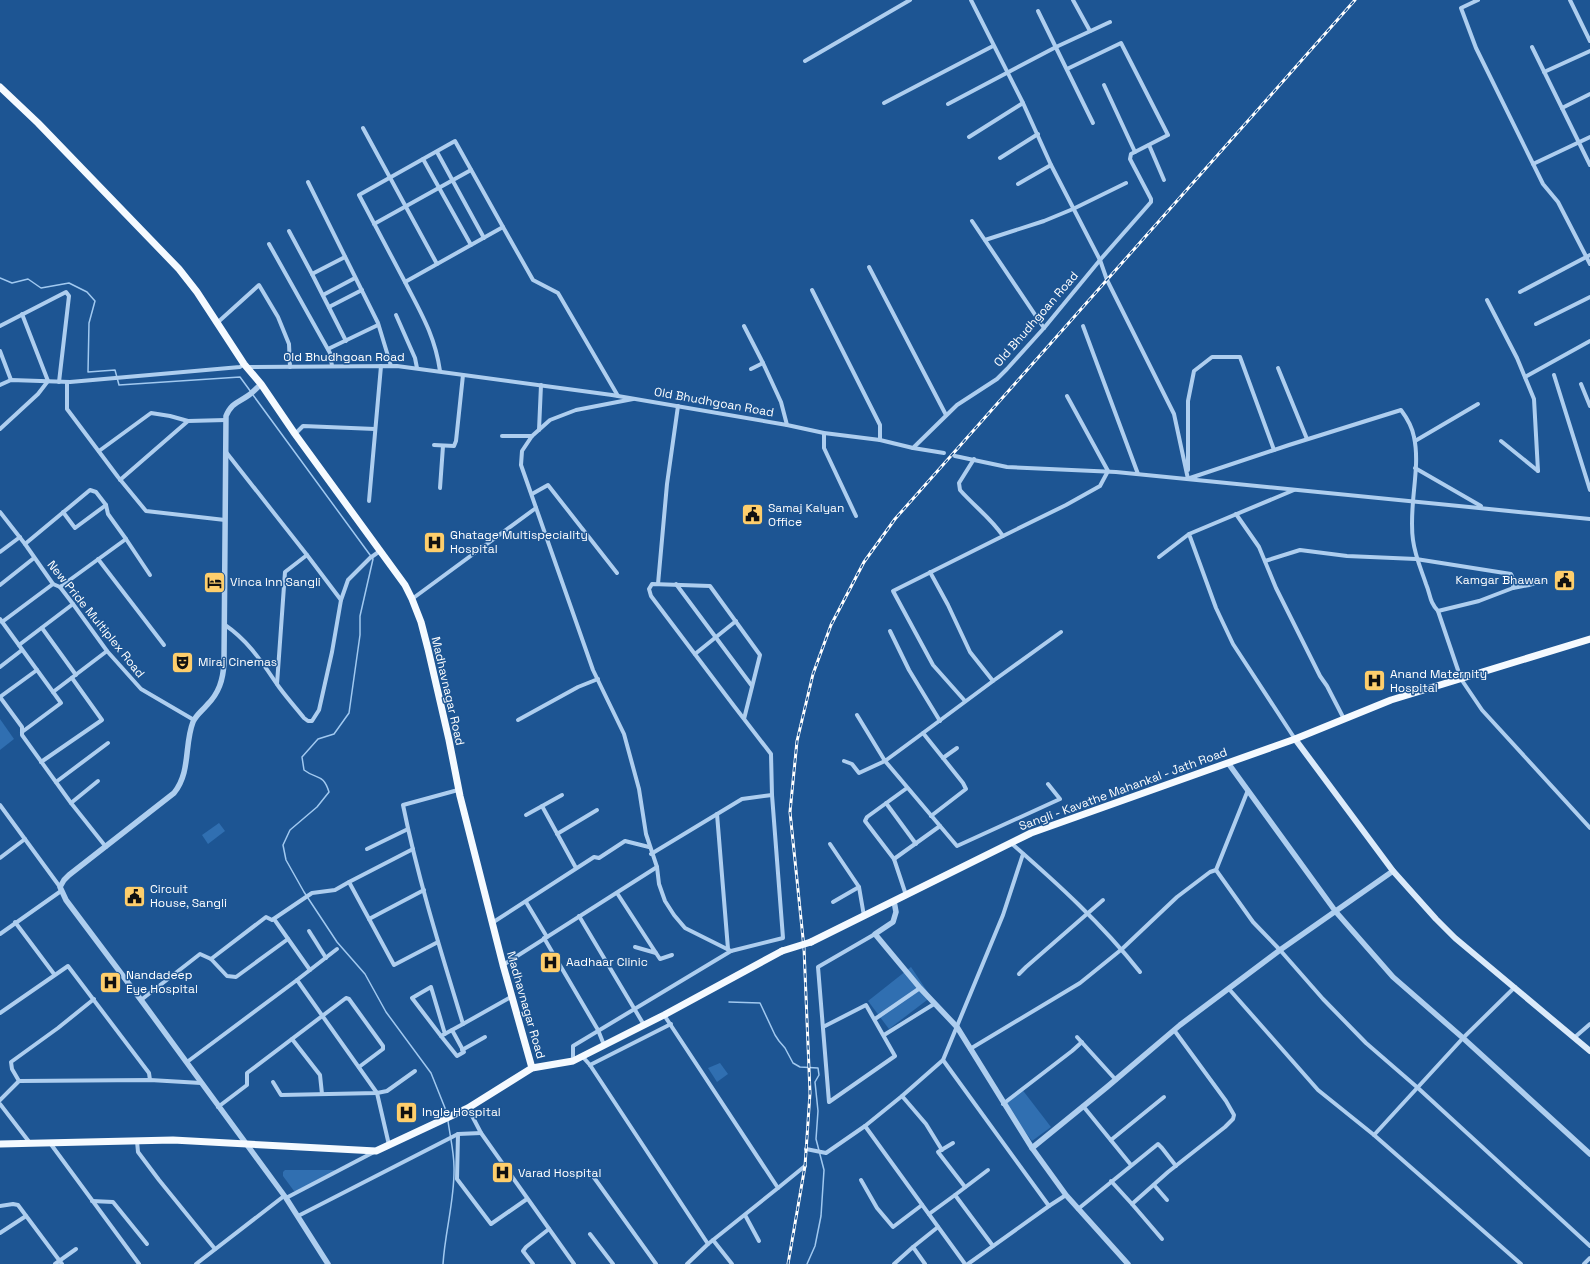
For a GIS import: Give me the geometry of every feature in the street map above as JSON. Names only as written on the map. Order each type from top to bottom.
[{"type":"main road","name":"Madhavnagar Road","points":[[0,87],[38,123],[179,269],[198,292],[245,366],[261,384],[295,434],[405,584],[421,622],[449,740],[458,790],[511,997],[532,1068]]},
{"type":"main road","name":"Sangli - Kavathe Mahankal - Jath Road","points":[[532,1068],[573,1060],[582,1056],[664,1015],[782,951],[811,942],[1031,833],[1295,739],[1391,700],[1590,639]]},
{"type":"main road","points":[[1295,739],[1393,871],[1436,919],[1455,938],[1574,1036],[1590,1051]]},
{"type":"main road","points":[[0,1144],[173,1140],[376,1151],[468,1108],[532,1068]]},
{"type":"street","points":[[805,61],[910,0]]},
{"type":"street","points":[[971,0],[1023,103],[1051,165],[1100,260],[1107,280],[1174,414],[1188,479]]},
{"type":"street","points":[[1074,0],[1090,31]]},
{"type":"street","points":[[1478,0],[1461,8],[1476,48],[1543,184],[1558,202],[1588,256],[1590,264]]},
{"type":"street","points":[[1570,0],[1590,41]]},
{"type":"street","points":[[1038,11],[1093,123]]},
{"type":"street","points":[[948,104],[1056,47],[1110,22]]},
{"type":"street","points":[[1067,69],[1121,43],[1168,135],[1135,152],[1104,85]]},
{"type":"street","points":[[884,103],[993,46]]},
{"type":"street","points":[[1532,47],[1590,165]]},
{"type":"street","points":[[1544,72],[1590,51]]},
{"type":"street","points":[[1562,108],[1590,94]]},
{"type":"street","points":[[968,137],[1023,103]]},
{"type":"street","points":[[363,128],[437,264]]},
{"type":"street","points":[[1000,158],[1038,134]]},
{"type":"street","points":[[1533,164],[1590,137]]},
{"type":"street","points":[[440,372],[437,352],[430,330],[359,195],[455,141],[533,280],[558,293],[618,396]]},
{"type":"street","points":[[1149,145],[1164,180]]},
{"type":"street","points":[[437,152],[484,238]]},
{"type":"street","name":"Old Bhudhgoan Road","points":[[11,380],[67,382],[245,366],[391,366],[417,368],[618,396],[787,425],[824,433],[880,440],[913,448],[961,402],[1001,375],[1044,328],[1100,260],[1151,202],[1151,199],[1130,159],[1131,154],[1135,152]]},
{"type":"street","points":[[423,159],[471,245]]},
{"type":"street","points":[[1018,184],[1051,165]]},
{"type":"street","points":[[374,224],[471,170]]},
{"type":"street","points":[[308,182],[378,325],[391,366]]},
{"type":"street","points":[[985,240],[1044,221],[1073,209],[1126,183]]},
{"type":"street","points":[[972,221],[1044,328]]},
{"type":"street","points":[[405,282],[503,227]]},
{"type":"street","points":[[289,231],[346,340]]},
{"type":"street","points":[[269,244],[328,349],[332,366]]},
{"type":"street","points":[[1520,292],[1588,256]]},
{"type":"street","points":[[312,274],[345,257]]},
{"type":"street","points":[[869,267],[946,415]]},
{"type":"street","points":[[323,295],[356,278]]},
{"type":"street","points":[[217,323],[259,285],[278,317],[289,344],[290,367]]},
{"type":"street","points":[[329,307],[362,290]]},
{"type":"street","points":[[812,290],[880,425],[880,440]]},
{"type":"street","points":[[0,326],[66,292],[68,296],[59,382]]},
{"type":"street","points":[[1536,324],[1590,297]]},
{"type":"street","points":[[1486,300],[1517,358],[1534,399],[1538,471],[1500,441]]},
{"type":"street","points":[[0,429],[38,394],[48,381],[22,314]]},
{"type":"street","points":[[396,315],[415,358],[417,368]]},
{"type":"street","points":[[328,349],[378,325]]},
{"type":"street","points":[[744,326],[781,402],[787,425]]},
{"type":"street","points":[[1083,326],[1138,474]]},
{"type":"street","points":[[1525,378],[1590,341]]},
{"type":"street","points":[[0,351],[11,380],[0,385]]},
{"type":"street","points":[[1188,479],[1188,400],[1194,371],[1212,357],[1240,357],[1274,450]]},
{"type":"street","points":[[752,369],[763,363]]},
{"type":"street","points":[[369,501],[381,366]]},
{"type":"street","points":[[1278,368],[1307,439]]},
{"type":"street","points":[[434,445],[454,446],[456,441],[463,375]]},
{"type":"street","points":[[1554,375],[1590,490]]},
{"type":"street","points":[[67,382],[67,409],[120,480],[146,511],[225,520]]},
{"type":"street","points":[[0,934],[61,889],[64,880],[69,875],[174,793],[180,786],[187,764],[190,733],[194,720],[219,691],[223,676],[225,624],[226,420],[230,408],[234,403],[252,393],[261,384]]},
{"type":"street","points":[[1581,384],[1590,406]]},
{"type":"street","points":[[539,430],[542,386]]},
{"type":"street","points":[[1067,396],[1108,471]]},
{"type":"street","points":[[635,399],[576,410],[550,420],[532,436],[522,451],[521,465],[590,662],[624,734],[639,789],[649,847],[657,867],[659,884],[665,901],[685,928],[730,950]]},
{"type":"street","points":[[1415,441],[1478,404]]},
{"type":"street","points":[[658,584],[667,484],[678,406]]},
{"type":"street","points":[[1188,479],[1307,439],[1401,410],[1410,422],[1415,441],[1416,453],[1412,501],[1412,540],[1416,559],[1427,586],[1432,604],[1438,611],[1461,678],[1482,710],[1590,828]]},
{"type":"street","points":[[99,451],[151,414],[170,416],[188,421],[226,420]]},
{"type":"street","points":[[120,480],[188,421]]},
{"type":"street","points":[[295,434],[303,426],[375,429]]},
{"type":"street","points":[[824,433],[824,448],[856,516]]},
{"type":"street","points":[[502,436],[532,436]]},
{"type":"street","points":[[440,488],[443,446]]},
{"type":"street","points":[[913,448],[944,453]]},
{"type":"street","points":[[225,451],[308,555],[341,600]]},
{"type":"street","points":[[955,456],[1007,467],[1108,471],[1590,519]]},
{"type":"street","points":[[974,459],[959,483],[960,490],[993,522],[1003,536]]},
{"type":"street","points":[[1415,468],[1483,508]]},
{"type":"street","points":[[965,701],[933,665],[893,591],[1066,505],[1100,486],[1108,471]]},
{"type":"street","points":[[532,494],[548,485],[617,573]]},
{"type":"street","points":[[1159,557],[1189,534],[1294,489]]},
{"type":"street","points":[[25,544],[90,490],[96,492],[106,505],[108,514],[126,538],[150,575]]},
{"type":"street","points":[[63,512],[75,528],[106,505]]},
{"type":"street","points":[[412,599],[536,508]]},
{"type":"street","name":"New Pride Multiplex Road","points":[[0,512],[20,537],[53,584],[60,587],[107,651],[141,689],[194,720]]},
{"type":"street","points":[[1236,514],[1259,547],[1279,595],[1320,676],[1327,686],[1344,719]]},
{"type":"street","points":[[1189,534],[1216,608],[1233,644],[1295,739]]},
{"type":"street","points":[[0,552],[20,537]]},
{"type":"street","points":[[60,587],[126,538]]},
{"type":"street","points":[[225,624],[237,633],[254,651],[277,684],[304,718],[308,721],[312,721],[319,710],[332,652],[341,600],[351,575],[381,550]]},
{"type":"street","points":[[1264,561],[1300,550],[1347,556],[1416,559],[1511,574],[1514,581],[1513,588]]},
{"type":"street","points":[[277,684],[285,572],[308,555]]},
{"type":"street","points":[[0,585],[34,558]]},
{"type":"street","points":[[98,559],[164,645]]},
{"type":"street","points":[[930,572],[948,605],[970,652],[993,682]]},
{"type":"street","points":[[1438,611],[1479,601],[1513,588],[1544,580]]},
{"type":"street","points":[[22,732],[61,703],[1,620],[53,584]]},
{"type":"street","points":[[573,1060],[573,1046],[730,950],[783,938],[772,796],[771,754],[744,719],[695,654],[652,596],[650,589],[652,584],[710,586],[760,655],[744,719]]},
{"type":"street","points":[[676,584],[752,686]]},
{"type":"street","points":[[19,645],[73,604]]},
{"type":"street","points":[[695,654],[736,621]]},
{"type":"street","points":[[41,762],[102,720],[42,628]]},
{"type":"street","points":[[890,631],[909,670],[940,721]]},
{"type":"street","points":[[844,761],[852,764],[859,772],[885,761],[1061,632]]},
{"type":"street","points":[[0,667],[22,650]]},
{"type":"street","points":[[53,692],[107,651]]},
{"type":"street","points":[[37,670],[0,697],[22,726],[22,735],[41,762],[106,847]]},
{"type":"street","points":[[518,720],[578,687],[598,679]]},
{"type":"street","points":[[857,714],[885,761],[957,846],[1060,799],[1048,784]]},
{"type":"street","points":[[923,734],[963,783],[966,789],[932,816]]},
{"type":"street","points":[[56,782],[108,743]]},
{"type":"street","points":[[943,758],[957,748]]},
{"type":"street","points":[[1228,763],[1336,912],[1393,977],[1463,1038],[1590,1154]]},
{"type":"street","points":[[71,803],[98,782]]},
{"type":"street","points":[[906,895],[894,859],[865,821],[867,817],[907,788]]},
{"type":"street","points":[[458,790],[403,805],[413,849],[438,942],[463,1024]]},
{"type":"street","points":[[970,1049],[1080,983],[1122,949],[1177,897],[1210,872],[1216,870],[1248,790]]},
{"type":"street","points":[[526,815],[562,795]]},
{"type":"street","points":[[651,854],[742,799],[772,796]]},
{"type":"street","points":[[886,803],[916,844]]},
{"type":"street","points":[[0,805],[61,889],[66,900],[187,1062],[218,1107],[285,1197],[328,1264]]},
{"type":"street","points":[[542,806],[576,868]]},
{"type":"street","points":[[557,834],[597,810]]},
{"type":"street","points":[[718,814],[730,950]]},
{"type":"street","points":[[894,859],[940,826]]},
{"type":"street","points":[[367,849],[408,829]]},
{"type":"street","points":[[0,858],[25,839]]},
{"type":"street","points":[[492,924],[576,868],[594,857],[599,858],[625,841],[649,847]]},
{"type":"street","points":[[1011,843],[1067,892],[1122,949],[1140,972]]},
{"type":"street","points":[[830,844],[859,887],[864,916]]},
{"type":"street","points":[[211,959],[266,917],[272,920],[312,893],[335,890],[413,849]]},
{"type":"street","points":[[806,1150],[826,1153],[902,1096],[943,1060],[1003,916],[1023,854]]},
{"type":"street","points":[[503,965],[657,867]]},
{"type":"street","points":[[1216,870],[1253,922],[1323,999],[1366,1043],[1418,1088],[1590,1246]]},
{"type":"street","points":[[1032,1148],[1116,1080],[1174,1030],[1280,950],[1393,871]]},
{"type":"street","points":[[349,882],[394,964],[438,942]]},
{"type":"street","points":[[833,902],[859,887]]},
{"type":"street","points":[[370,919],[424,890]]},
{"type":"street","points":[[617,892],[660,959],[672,955]]},
{"type":"street","points":[[823,1027],[866,1005],[895,1056],[829,1102],[818,967],[893,922],[896,912],[894,900]]},
{"type":"street","points":[[1019,974],[1026,966],[1103,900]]},
{"type":"street","points":[[526,902],[598,1030],[604,1045]]},
{"type":"street","points":[[579,916],[644,1025]]},
{"type":"street","points":[[274,919],[310,970]]},
{"type":"street","points":[[16,922],[54,974]]},
{"type":"street","points":[[309,930],[326,958]]},
{"type":"street","points":[[875,934],[934,1004],[957,1027],[1003,1104],[1032,1148],[1066,1195],[1128,1264]]},
{"type":"street","points":[[141,1000],[200,954],[211,959],[227,976],[236,977],[288,939]]},
{"type":"street","points":[[635,947],[656,953]]},
{"type":"street","points":[[187,1062],[337,949]]},
{"type":"street","points":[[0,1013],[54,974],[68,966],[149,1073],[150,1080]]},
{"type":"street","points":[[297,980],[377,1093],[389,1145]]},
{"type":"street","points":[[443,1035],[431,987],[412,998],[443,1035],[457,1056],[464,1052],[452,1030]]},
{"type":"street","points":[[1374,1135],[1463,1038],[1515,987]]},
{"type":"street","points":[[875,1019],[920,988]]},
{"type":"street","points":[[1229,989],[1318,1090],[1374,1135],[1521,1264]]},
{"type":"street","points":[[443,1035],[511,997]]},
{"type":"street","points":[[218,1107],[247,1086],[247,1073],[346,998],[349,999],[382,1043],[383,1049],[359,1067]]},
{"type":"street","points":[[19,1081],[12,1069],[11,1062],[58,1028],[94,999]]},
{"type":"street","points":[[884,1035],[934,1004]]},
{"type":"street","points":[[664,1015],[778,1188]]},
{"type":"street","points":[[590,1065],[671,1024]]},
{"type":"street","points":[[1574,1036],[1590,1024]]},
{"type":"street","points":[[1132,1204],[1176,1166],[1225,1127],[1233,1119],[1234,1115],[1226,1101],[1174,1030]]},
{"type":"street","points":[[462,1050],[485,1037]]},
{"type":"street","points":[[1077,1037],[1116,1080]]},
{"type":"street","points":[[292,1039],[320,1075],[322,1094]]},
{"type":"street","points":[[1003,1104],[1082,1042]]},
{"type":"street","points":[[582,1056],[590,1065],[708,1244]]},
{"type":"street","points":[[943,1060],[1049,1206]]},
{"type":"street","points":[[273,1082],[281,1095],[377,1093],[387,1091],[415,1071]]},
{"type":"street","points":[[0,1100],[19,1081],[150,1080],[201,1083]]},
{"type":"street","points":[[902,1096],[926,1124],[942,1150]]},
{"type":"street","points":[[1110,1140],[1164,1098]]},
{"type":"street","points":[[0,1104],[30,1143]]},
{"type":"street","points":[[1083,1106],[1131,1165]]},
{"type":"street","points":[[468,1108],[481,1133],[574,1264]]},
{"type":"street","points":[[864,1126],[965,1264]]},
{"type":"street","points":[[298,1216],[458,1134],[481,1133]]},
{"type":"street","points":[[458,1134],[457,1180],[491,1224],[528,1199]]},
{"type":"street","points":[[137,1141],[138,1152],[215,1249]]},
{"type":"street","points":[[50,1143],[138,1264]]},
{"type":"street","points":[[953,1143],[938,1152],[965,1187]]},
{"type":"street","points":[[1078,1209],[1158,1144],[1176,1166]]},
{"type":"street","points":[[196,1264],[285,1197],[376,1151]]},
{"type":"street","points":[[687,1264],[708,1244],[805,1166]]},
{"type":"street","points":[[928,1214],[988,1170]]},
{"type":"street","points":[[590,1172],[656,1264]]},
{"type":"street","points":[[860,1180],[877,1208],[893,1227],[922,1205]]},
{"type":"street","points":[[1111,1181],[1162,1238]]},
{"type":"street","points":[[1154,1185],[1166,1200]]},
{"type":"street","points":[[955,1195],[993,1246]]},
{"type":"street","points":[[968,1264],[1066,1195]]},
{"type":"street","points":[[92,1201],[113,1202],[147,1244]]},
{"type":"street","points":[[0,1206],[18,1205],[61,1262]]},
{"type":"street","points":[[745,1215],[759,1241]]},
{"type":"street","points":[[0,1233],[26,1216]]},
{"type":"street","points":[[894,1264],[938,1227]]},
{"type":"street","points":[[533,1264],[523,1251],[549,1229]]},
{"type":"street","points":[[590,1234],[613,1264]]},
{"type":"street","points":[[713,1240],[732,1264]]},
{"type":"street","points":[[913,1247],[925,1264]]},
{"type":"street","points":[[55,1264],[61,1262],[76,1249]]},
{"type":"street","points":[[1584,1264],[1590,1258]]},
{"type":"shaded area","points":[[0,719],[14,739],[0,750]]},
{"type":"shaded area","points":[[219,823],[225,831],[208,844],[202,835]]},
{"type":"shaded area","points":[[911,967],[931,997],[889,1029],[868,1001]]},
{"type":"shaded area","points":[[720,1063],[728,1074],[717,1082],[708,1068]]},
{"type":"shaded area","points":[[1021,1088],[1051,1127],[1032,1141],[1003,1102]]},
{"type":"shaded area","points":[[285,1170],[340,1171],[297,1192],[294,1191],[283,1176],[283,1172]]},
{"type":"waterway","points":[[0,278],[12,283],[28,279],[41,288],[69,283],[87,292],[95,301],[89,323],[88,372],[115,370],[119,385],[240,377],[251,392]]},
{"type":"waterway","points":[[253,395],[373,559],[360,616],[360,635],[349,713],[334,734],[318,739],[302,757],[304,770],[322,779],[329,792],[317,807],[290,830],[283,845],[286,860],[304,892],[337,942],[365,974],[386,1012],[431,1073],[447,1116]]},
{"type":"waterway","points":[[729,1002],[760,1003],[775,1035],[785,1048],[793,1063],[800,1067],[818,1068],[819,1075],[815,1082],[818,1111],[816,1139],[824,1170],[821,1216],[815,1246],[807,1264]]},
{"type":"waterway","points":[[443,1264],[454,1179],[453,1156],[448,1121]]},
{"type":"railway","points":[[788,1264],[805,1166],[810,1093],[804,948],[790,812],[797,741],[813,674],[831,625],[864,562],[895,519],[1355,0]]},
{"type":"place","name":"Samaj Kalyan Office","points":[[753,515]]},
{"type":"place","name":"Ghatage Multispeciality Hospital","points":[[434,542]]},
{"type":"place","name":"Kamgar Bhawan","points":[[1564,580]]},
{"type":"place","name":"Vinca Inn Sangli","points":[[215,582]]},
{"type":"place","name":"Miraj Cinemas","points":[[182,662]]},
{"type":"place","name":"Anand Maternity Hospital","points":[[1375,681]]},
{"type":"place","name":"Circuit House, Sangli","points":[[134,896]]},
{"type":"place","name":"Aadhaar Clinic","points":[[551,962]]},
{"type":"place","name":"Nandadeep Eye Hospital","points":[[111,982]]},
{"type":"place","name":"Ingle Hospital","points":[[406,1112]]},
{"type":"place","name":"Varad Hospital","points":[[502,1173]]}]
